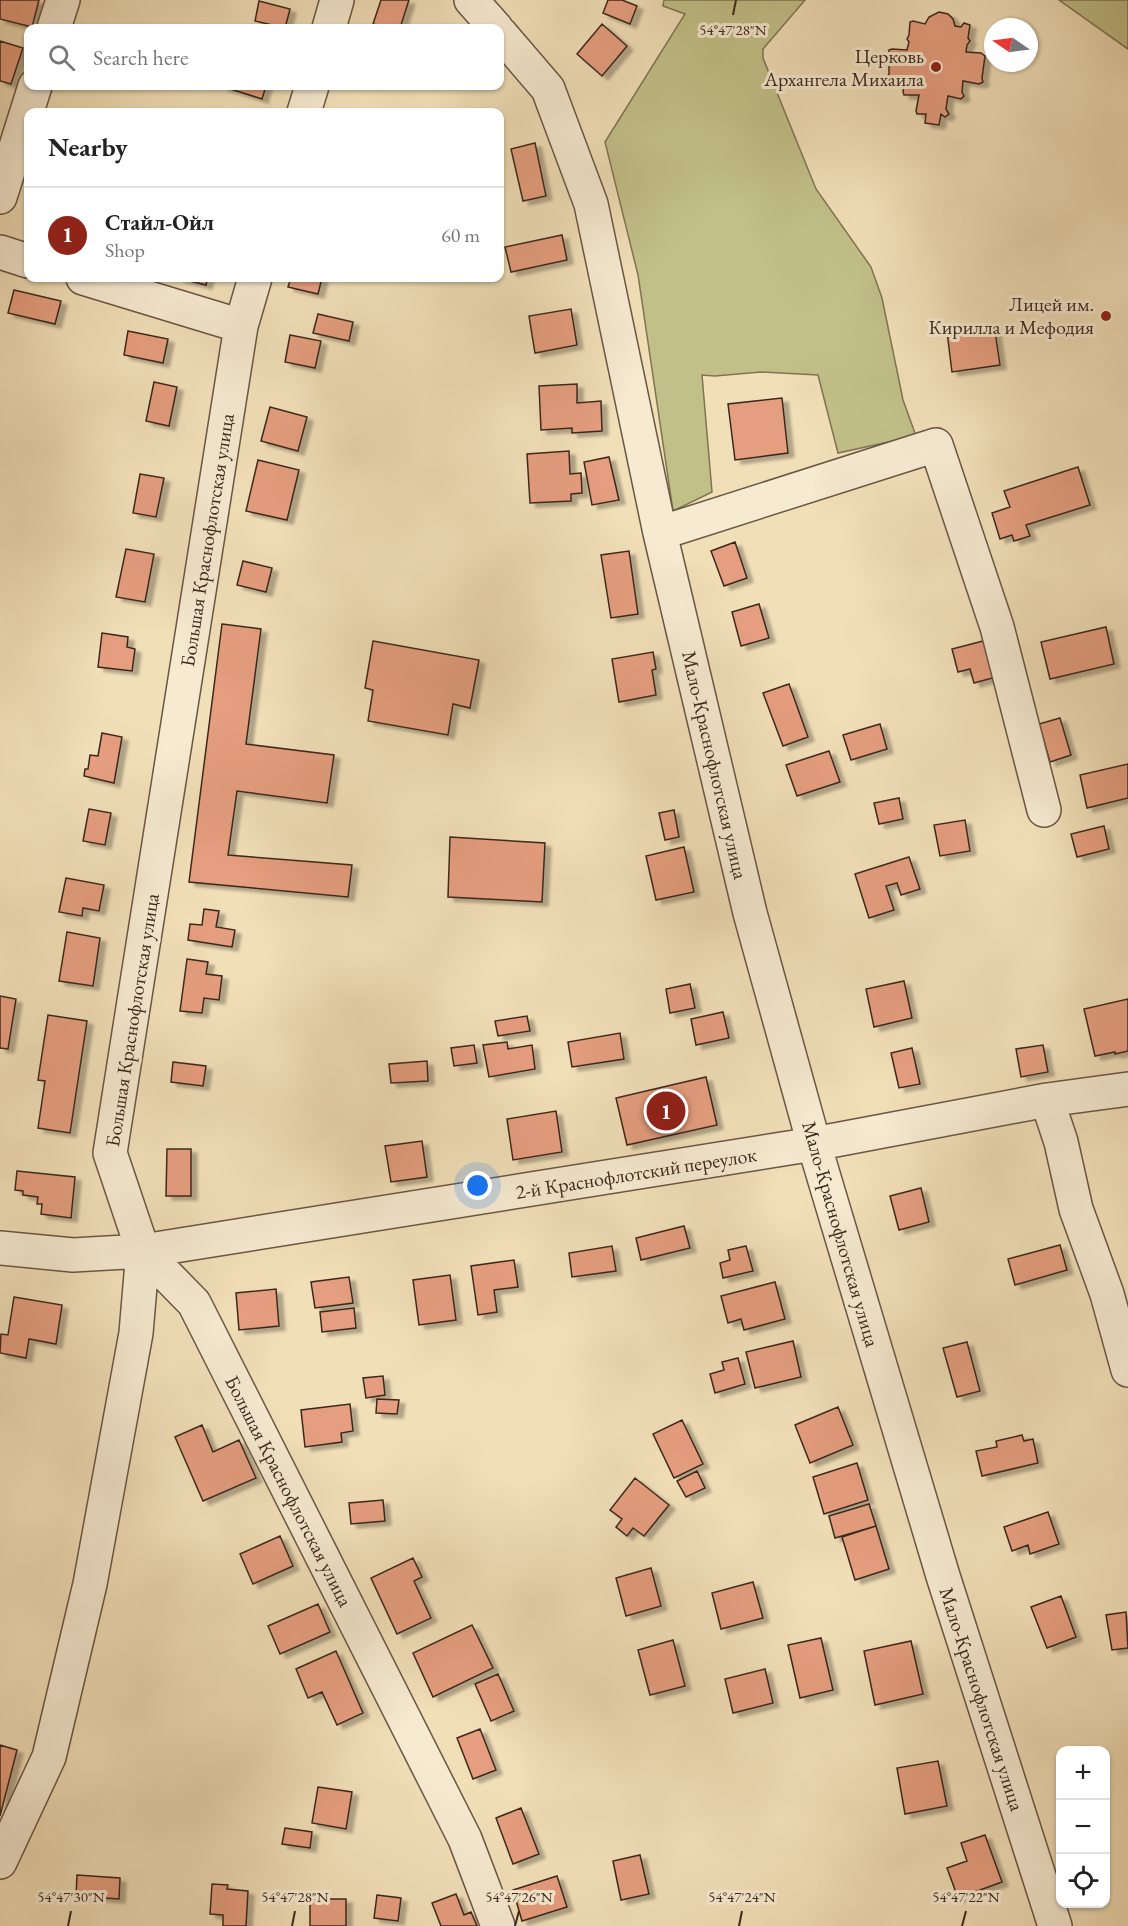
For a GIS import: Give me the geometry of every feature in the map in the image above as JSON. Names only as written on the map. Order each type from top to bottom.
[{"type":"street","points":[[55,24],[63,0]]},
{"type":"street","points":[[329,24],[337,0]]},
{"type":"street","points":[[471,0],[492,24]]},
{"type":"street","name":"Мало-Краснофлотская улица","points":[[504,38],[548,89],[591,204],[660,533],[750,914],[814,1144],[943,1576],[1055,1926]]},
{"type":"street","points":[[28,108],[34,90]]},
{"type":"street","points":[[305,108],[311,90]]},
{"type":"street","points":[[0,196],[24,121]]},
{"type":"street","points":[[0,252],[24,260]]},
{"type":"street","points":[[96,282],[241,326]]},
{"type":"street","name":"Большая Краснофлотская улица","points":[[254,282],[241,326],[110,1153],[143,1251],[194,1303],[465,1839],[498,1926]]},
{"type":"street","points":[[660,533],[936,445],[997,627],[1044,810]]},
{"type":"street","name":"2-й Краснофлотский переулок","points":[[0,1248],[73,1255],[143,1251],[814,1144],[1047,1100],[1128,1089]]},
{"type":"street","points":[[1047,1100],[1061,1142],[1076,1209],[1107,1294],[1128,1370]]},
{"type":"street","points":[[0,1862],[49,1757],[90,1584],[136,1333],[143,1251]]},
{"type":"shaded area","points":[[664,0],[805,0],[763,49],[763,58],[816,189],[871,267],[882,298],[903,400],[916,436],[838,453],[818,375],[761,372],[702,375],[712,492],[673,511],[638,275],[605,142],[685,14],[663,6]]},
{"type":"shaded area","points":[[1059,0],[1128,0],[1128,49]]},
{"type":"building","points":[[0,0],[39,0],[33,24],[24,25],[0,19]]},
{"type":"building","points":[[381,0],[409,0],[401,24],[373,24]]},
{"type":"building","points":[[608,0],[622,0],[637,6],[630,24],[603,13]]},
{"type":"building","points":[[259,1],[290,9],[286,24],[255,21]]},
{"type":"building","name":"Церковь Архангела Михаила","points":[[939,12],[948,14],[955,26],[961,27],[964,23],[970,25],[968,38],[970,41],[966,52],[984,55],[983,82],[979,84],[963,81],[964,96],[961,99],[948,96],[946,109],[949,114],[945,117],[941,114],[939,125],[925,123],[926,114],[917,114],[919,95],[904,95],[905,79],[890,80],[887,77],[889,50],[907,50],[910,22],[925,24],[929,17]]},
{"type":"building","points":[[602,24],[627,46],[602,76],[577,54]]},
{"type":"building","points":[[0,41],[23,48],[11,84],[0,81]]},
{"type":"building","points":[[234,90],[265,90],[262,99]]},
{"type":"building","points":[[535,143],[546,196],[523,201],[511,149]]},
{"type":"building","points":[[562,235],[567,260],[511,272],[505,247]]},
{"type":"building","points":[[290,282],[321,282],[318,294],[288,287]]},
{"type":"building","points":[[14,290],[61,301],[55,324],[8,313]]},
{"type":"building","points":[[571,309],[577,345],[535,353],[529,316]]},
{"type":"building","points":[[318,314],[353,322],[349,341],[313,333]]},
{"type":"building","points":[[994,325],[1000,365],[952,372],[947,332]]},
{"type":"building","points":[[128,331],[168,339],[163,363],[124,355]]},
{"type":"building","points":[[290,335],[321,341],[315,368],[285,362]]},
{"type":"building","points":[[154,382],[177,387],[169,426],[146,421]]},
{"type":"building","points":[[577,384],[577,403],[601,401],[602,431],[572,433],[572,428],[541,430],[539,386]]},
{"type":"building","points":[[782,398],[788,453],[735,460],[728,404]]},
{"type":"building","points":[[270,407],[307,417],[298,451],[261,441]]},
{"type":"building","points":[[569,451],[570,474],[581,473],[582,493],[571,494],[571,501],[530,503],[527,454]]},
{"type":"building","points":[[609,457],[619,500],[592,505],[584,462]]},
{"type":"building","points":[[258,460],[299,470],[287,520],[246,511]]},
{"type":"building","points":[[1078,467],[1090,505],[1026,525],[1030,536],[1014,541],[1012,535],[1000,539],[992,513],[1010,507],[1004,491]]},
{"type":"building","points":[[140,474],[164,478],[156,517],[133,513]]},
{"type":"building","points":[[735,542],[747,578],[724,586],[711,551]]},
{"type":"building","points":[[126,549],[154,554],[145,602],[116,597]]},
{"type":"building","points":[[629,551],[638,614],[611,618],[601,555]]},
{"type":"building","points":[[243,561],[272,568],[266,592],[237,585]]},
{"type":"building","points":[[759,604],[769,638],[741,646],[732,612]]},
{"type":"building","points":[[222,624],[261,629],[246,744],[334,755],[327,803],[237,791],[228,855],[352,865],[348,897],[189,882]]},
{"type":"building","points":[[1106,627],[1114,664],[1050,679],[1041,642]]},
{"type":"building","points":[[102,633],[128,637],[127,647],[135,649],[132,671],[98,667]]},
{"type":"building","points":[[987,640],[996,677],[974,683],[970,669],[958,672],[952,649]]},
{"type":"building","points":[[373,641],[479,660],[470,708],[453,704],[448,735],[368,721],[373,690],[365,688]]},
{"type":"building","points":[[653,652],[656,669],[652,670],[656,695],[619,702],[612,659]]},
{"type":"building","points":[[789,684],[808,737],[783,746],[763,693]]},
{"type":"building","points":[[1060,718],[1071,755],[1050,762],[1039,724]]},
{"type":"building","points":[[880,724],[887,749],[851,760],[843,735]]},
{"type":"building","points":[[102,733],[122,737],[114,783],[84,776],[85,769],[88,769],[90,755],[98,756]]},
{"type":"building","points":[[829,751],[840,782],[797,796],[786,765]]},
{"type":"building","points":[[1128,764],[1128,798],[1087,808],[1080,775]]},
{"type":"building","points":[[899,798],[903,819],[879,824],[874,803]]},
{"type":"building","points":[[89,809],[111,813],[105,845],[83,841]]},
{"type":"building","points":[[674,810],[679,837],[665,840],[659,813]]},
{"type":"building","points":[[965,820],[970,851],[940,856],[934,825]]},
{"type":"building","points":[[1104,826],[1109,849],[1077,857],[1071,834]]},
{"type":"building","points":[[450,837],[545,843],[542,902],[448,897]]},
{"type":"building","points":[[684,847],[694,892],[656,900],[646,856]]},
{"type":"building","points":[[909,857],[920,889],[901,895],[897,883],[886,886],[894,910],[869,918],[855,874]]},
{"type":"building","points":[[66,878],[104,885],[99,911],[83,908],[82,916],[59,912]]},
{"type":"building","points":[[204,909],[219,911],[216,927],[235,930],[232,947],[188,940],[190,924],[202,925]]},
{"type":"building","points":[[67,932],[100,938],[93,986],[59,981]]},
{"type":"building","points":[[187,959],[208,962],[206,974],[222,976],[219,1000],[204,998],[202,1013],[180,1011]]},
{"type":"building","points":[[904,981],[912,1018],[874,1027],[866,989]]},
{"type":"building","points":[[690,984],[695,1008],[670,1013],[666,989]]},
{"type":"building","points":[[0,996],[16,999],[8,1049],[0,1048]]},
{"type":"building","points":[[1128,999],[1128,1051],[1095,1056],[1084,1009]]},
{"type":"building","points":[[723,1012],[729,1038],[696,1045],[691,1019]]},
{"type":"building","points":[[48,1015],[87,1021],[70,1133],[38,1128],[45,1081],[38,1080]]},
{"type":"building","points":[[527,1016],[530,1031],[498,1036],[495,1021]]},
{"type":"building","points":[[620,1033],[624,1059],[572,1067],[568,1042]]},
{"type":"building","points":[[507,1042],[508,1049],[532,1045],[535,1069],[489,1077],[483,1045]]},
{"type":"building","points":[[474,1045],[477,1063],[454,1066],[451,1048]]},
{"type":"building","points":[[1043,1045],[1048,1072],[1021,1077],[1016,1049]]},
{"type":"building","points":[[912,1048],[920,1084],[899,1088],[891,1053]]},
{"type":"building","points":[[427,1061],[428,1081],[391,1083],[389,1064]]},
{"type":"building","points":[[173,1062],[206,1066],[203,1086],[171,1082]]},
{"type":"building","points":[[706,1077],[717,1125],[627,1145],[616,1098]]},
{"type":"building","points":[[556,1111],[562,1152],[513,1160],[507,1119]]},
{"type":"building","points":[[422,1141],[427,1177],[391,1182],[385,1146]]},
{"type":"building","points":[[167,1149],[191,1149],[191,1196],[166,1196]]},
{"type":"building","points":[[17,1171],[75,1177],[71,1218],[41,1214],[42,1204],[37,1204],[38,1197],[23,1195],[23,1191],[15,1190]]},
{"type":"building","points":[[921,1188],[929,1222],[899,1230],[890,1196]]},
{"type":"building","points":[[684,1226],[690,1248],[641,1260],[636,1238]]},
{"type":"building","points":[[1060,1245],[1067,1270],[1015,1285],[1008,1259]]},
{"type":"building","points":[[612,1246],[616,1271],[572,1277],[569,1253]]},
{"type":"building","points":[[746,1246],[753,1271],[723,1278],[720,1263],[730,1260],[728,1250]]},
{"type":"building","points":[[514,1260],[518,1287],[494,1290],[497,1312],[478,1315],[471,1266]]},
{"type":"building","points":[[450,1275],[456,1320],[419,1325],[413,1280]]},
{"type":"building","points":[[349,1277],[353,1303],[315,1308],[311,1282]]},
{"type":"building","points":[[775,1282],[785,1319],[744,1330],[741,1319],[728,1323],[721,1296]]},
{"type":"building","points":[[276,1289],[279,1326],[239,1330],[236,1293]]},
{"type":"building","points":[[14,1297],[62,1305],[56,1344],[29,1339],[26,1358],[0,1353],[1,1334],[8,1335]]},
{"type":"building","points":[[354,1308],[356,1328],[322,1332],[320,1312]]},
{"type":"building","points":[[793,1341],[801,1377],[755,1388],[746,1352]]},
{"type":"building","points":[[967,1342],[980,1391],[957,1397],[943,1348]]},
{"type":"building","points":[[738,1358],[745,1384],[715,1393],[710,1374],[724,1370],[722,1362]]},
{"type":"building","points":[[383,1376],[385,1395],[366,1398],[363,1378]]},
{"type":"building","points":[[377,1399],[399,1400],[397,1414],[376,1413]]},
{"type":"building","points":[[350,1404],[353,1431],[341,1433],[342,1442],[305,1447],[301,1410]]},
{"type":"building","points":[[838,1407],[853,1445],[810,1463],[795,1425]]},
{"type":"building","points":[[682,1420],[703,1464],[674,1478],[653,1434]]},
{"type":"building","points":[[202,1425],[213,1452],[239,1440],[256,1478],[203,1501],[175,1437]]},
{"type":"building","points":[[1022,1435],[1024,1441],[1033,1439],[1038,1463],[982,1476],[976,1451],[997,1447],[996,1441]]},
{"type":"building","points":[[857,1463],[868,1500],[824,1514],[813,1477]]},
{"type":"building","points":[[697,1471],[705,1488],[686,1497],[677,1481]]},
{"type":"building","points":[[635,1478],[669,1505],[644,1536],[633,1528],[627,1536],[616,1527],[622,1519],[610,1510]]},
{"type":"building","points":[[383,1500],[385,1521],[351,1524],[349,1503]]},
{"type":"building","points":[[869,1504],[876,1526],[835,1538],[829,1516]]},
{"type":"building","points":[[1048,1512],[1059,1544],[1030,1554],[1028,1545],[1012,1551],[1004,1527]]},
{"type":"building","points":[[876,1526],[889,1569],[855,1580],[842,1537]]},
{"type":"building","points":[[280,1536],[293,1566],[253,1584],[240,1554]]},
{"type":"building","points":[[413,1558],[422,1577],[414,1581],[431,1618],[397,1634],[371,1578]]},
{"type":"building","points":[[651,1568],[661,1606],[626,1616],[616,1578]]},
{"type":"building","points":[[753,1582],[763,1618],[721,1629],[712,1593]]},
{"type":"building","points":[[1061,1596],[1076,1637],[1047,1648],[1031,1607]]},
{"type":"building","points":[[318,1604],[330,1632],[280,1654],[268,1626]]},
{"type":"building","points":[[1126,1612],[1128,1648],[1112,1650],[1106,1615]]},
{"type":"building","points":[[472,1625],[493,1668],[433,1697],[413,1653]]},
{"type":"building","points":[[821,1638],[833,1690],[800,1698],[788,1645]]},
{"type":"building","points":[[673,1640],[685,1686],[650,1695],[638,1650]]},
{"type":"building","points":[[911,1641],[923,1694],[875,1705],[864,1651]]},
{"type":"building","points":[[336,1651],[363,1713],[337,1725],[322,1692],[308,1698],[296,1669]]},
{"type":"building","points":[[765,1669],[773,1703],[733,1713],[725,1679]]},
{"type":"building","points":[[498,1674],[514,1711],[491,1721],[475,1684]]},
{"type":"building","points":[[480,1729],[496,1770],[473,1779],[457,1738]]},
{"type":"building","points":[[0,1745],[17,1750],[0,1816]]},
{"type":"building","points":[[938,1761],[947,1806],[905,1814],[897,1768]]},
{"type":"building","points":[[318,1787],[352,1792],[346,1829],[312,1823]]},
{"type":"building","points":[[521,1808],[539,1854],[513,1864],[496,1818]]},
{"type":"building","points":[[285,1828],[312,1832],[310,1848],[282,1844]]},
{"type":"building","points":[[985,1835],[1002,1882],[958,1898],[947,1868],[967,1861],[961,1843]]},
{"type":"building","points":[[640,1855],[649,1894],[621,1900],[613,1861]]},
{"type":"building","points":[[77,1875],[120,1878],[119,1899],[76,1896]]},
{"type":"building","points":[[557,1876],[567,1907],[522,1921],[513,1890]]},
{"type":"building","points":[[212,1884],[228,1885],[227,1889],[248,1891],[246,1926],[223,1926],[223,1915],[210,1914]]},
{"type":"building","points":[[456,1894],[464,1915],[471,1912],[477,1926],[441,1926],[432,1903]]},
{"type":"building","points":[[377,1895],[401,1898],[398,1921],[374,1918]]},
{"type":"building","points":[[310,1899],[346,1899],[346,1926],[310,1926]]},
{"type":"place","name":"Церковь Архангела Михаила","points":[[936,67]]},
{"type":"place","name":"Лицей им. Кирилла и Мефодия","points":[[1106,316]]},
{"type":"place","name":"Стайл-Ойл","points":[[666,1111]]}]
